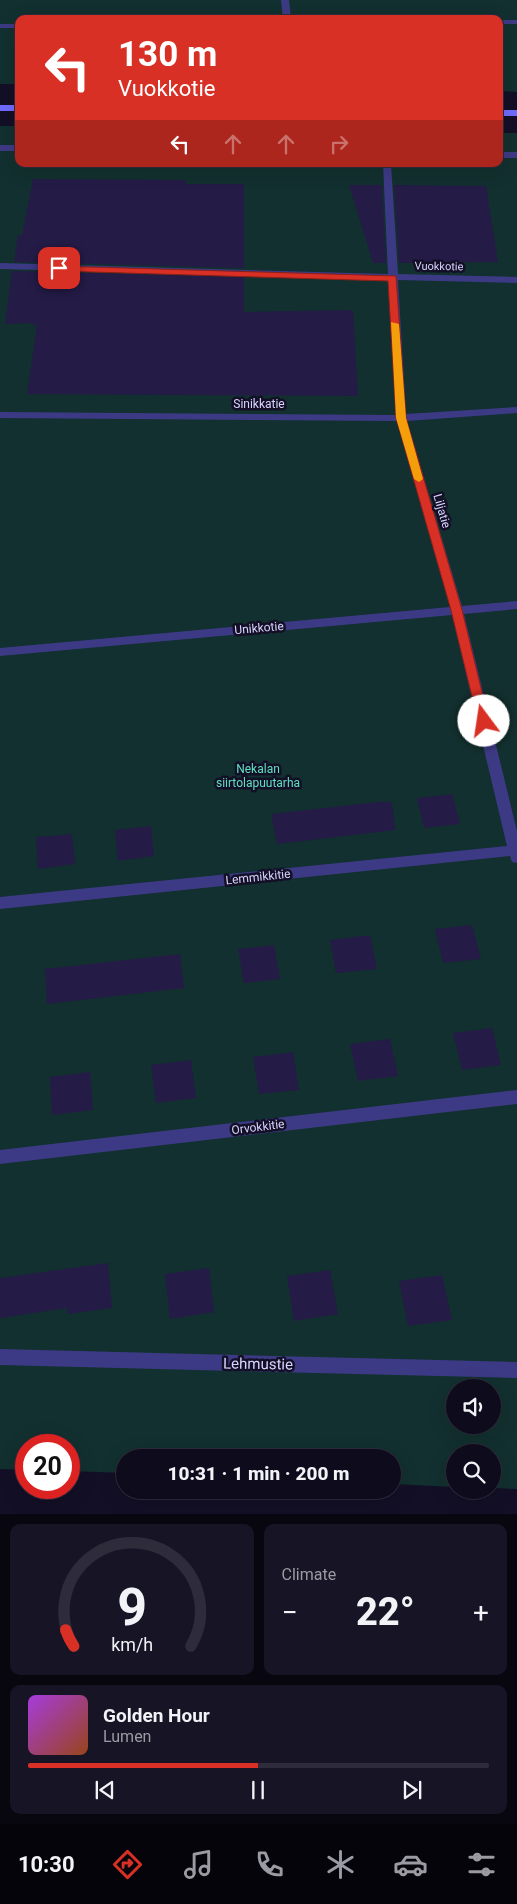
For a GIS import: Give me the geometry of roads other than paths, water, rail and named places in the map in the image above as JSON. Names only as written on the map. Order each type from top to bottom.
[{"type":"street","points":[[0,108],[15,108]]},
{"type":"street","points":[[503,113],[517,113]]},
{"type":"lane","points":[[285,0],[287,15]]},
{"type":"lane","points":[[503,22],[517,22]]},
{"type":"lane","points":[[0,26],[15,26]]},
{"type":"lane","points":[[0,148],[15,148]]},
{"type":"lane","points":[[503,155],[517,155]]},
{"type":"lane","name":"Liljatie","points":[[387,167],[401,418],[457,610],[516,853]]},
{"type":"lane","name":"Vuokkotie","points":[[0,266],[517,280]]},
{"type":"lane","name":"Sinikkatie","points":[[0,415],[401,418],[517,410]]},
{"type":"lane","name":"Unikkotie","points":[[0,652],[517,605]]},
{"type":"lane","name":"Lemmikkitie","points":[[0,903],[516,853]]},
{"type":"lane","name":"Orvokkitie","points":[[0,1157],[517,1097]]},
{"type":"lane","name":"Lehmustie","points":[[0,1357],[517,1370]]},
{"type":"park label","name":"Nekalan siirtolapuutarha","points":[[258,776]]}]
